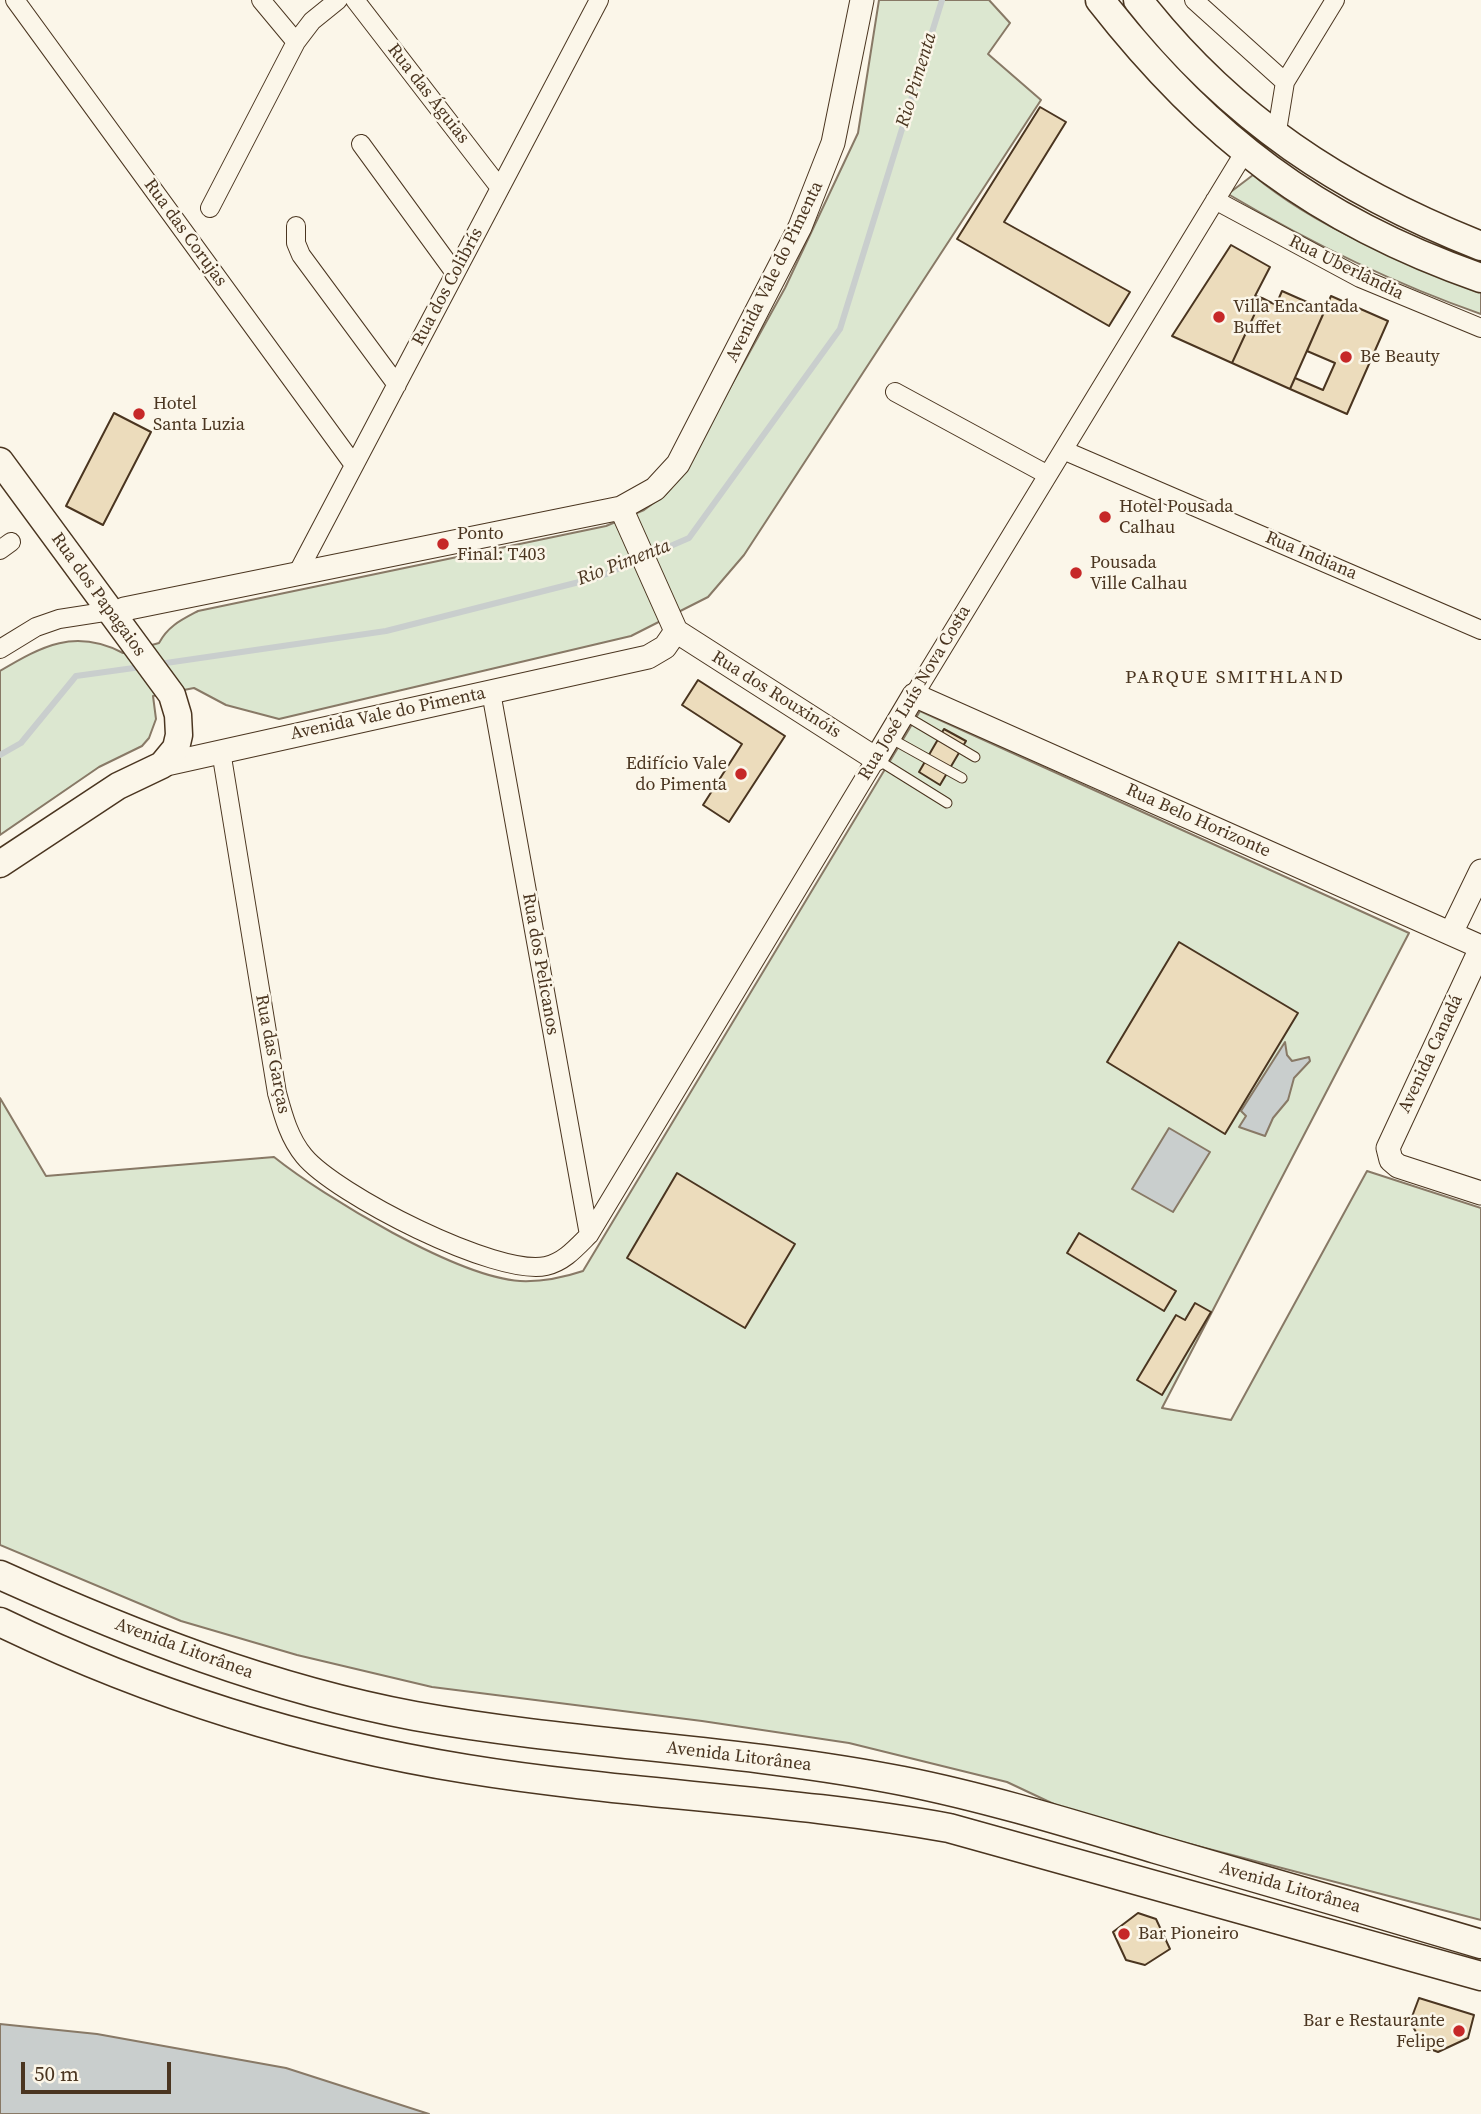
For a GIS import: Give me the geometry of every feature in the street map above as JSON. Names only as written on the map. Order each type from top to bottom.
[{"type":"main road","points":[[1100,0],[1166,78],[1244,153],[1351,223],[1389,243],[1481,278]]},
{"type":"main road","points":[[1138,0],[1201,72],[1276,137],[1331,175],[1387,206],[1481,246]]},
{"type":"main road","name":"Rua dos Papagaios","points":[[0,461],[117,610],[130,638],[172,695],[178,715],[179,735]]},
{"type":"main road","points":[[0,864],[118,786],[162,765],[176,748],[179,735]]},
{"type":"main road","name":"Avenida Litorânea","points":[[0,1575],[73,1608],[204,1659],[359,1703],[413,1716],[846,1771],[948,1791],[1086,1828],[1481,1944]]},
{"type":"main road","name":"Avenida Litorânea","points":[[0,1622],[159,1688],[243,1717],[353,1747],[470,1769],[865,1815],[949,1828],[1481,1976]]},
{"type":"main road","points":[[865,1815],[891,1810],[947,1817],[954,1804],[948,1791]]},
{"type":"main road","points":[[1005,1842],[999,1828],[1007,1818],[1058,1828],[1086,1828]]},
{"type":"street","name":"Rua das Corujas","points":[[15,0],[355,465]]},
{"type":"street","points":[[261,0],[296,42]]},
{"type":"street","points":[[210,208],[296,42],[312,21],[338,0]]},
{"type":"street","name":"Rua das Águias","points":[[355,0],[500,188]]},
{"type":"street","name":"Rua dos Colibrís","points":[[297,574],[599,0]]},
{"type":"street","name":"Avenida Vale do Pimenta","points":[[0,649],[36,627],[59,619],[117,610],[621,508],[655,489],[678,464],[800,227],[833,143],[862,0]]},
{"type":"street","points":[[1194,0],[1285,82]]},
{"type":"street","points":[[1276,137],[1285,82],[1335,0]]},
{"type":"street","points":[[361,144],[455,273]]},
{"type":"street","name":"Rua José Luís Nova Costa","points":[[589,1236],[1244,153]]},
{"type":"street","name":"Rua Uberlândia","points":[[1215,200],[1360,278],[1481,328]]},
{"type":"street","points":[[296,226],[301,255],[397,385]]},
{"type":"street","points":[[895,392],[1048,475]]},
{"type":"street","name":"Rua Indiana","points":[[1063,450],[1481,630]]},
{"type":"street","points":[[621,508],[676,631]]},
{"type":"street","name":"Avenida Vale do Pimenta","points":[[162,765],[648,657],[665,648],[676,631]]},
{"type":"street","name":"Rua dos Rouxinóis","points":[[676,631],[876,759]]},
{"type":"street","name":"Rua dos Pelicanos","points":[[491,692],[589,1236]]},
{"type":"street","name":"Rua Belo Horizonte","points":[[908,705],[1481,948]]},
{"type":"street","points":[[179,735],[221,751]]},
{"type":"street","name":"Rua das Garças","points":[[221,751],[276,1093],[292,1138],[303,1155],[319,1172],[360,1197],[474,1254],[508,1264],[519,1267],[547,1266],[567,1257],[589,1236]]},
{"type":"street","points":[[1451,933],[1481,871]]},
{"type":"street","name":"Avenida Canadá","points":[[1481,948],[1388,1148],[1391,1160],[1407,1171],[1481,1193]]},
{"type":"lane","points":[[908,705],[975,757]]},
{"type":"lane","points":[[889,737],[962,778]]},
{"type":"lane","points":[[876,759],[947,803]]},
{"type":"green space","points":[[879,0],[989,0],[1010,23],[988,54],[1041,100],[744,555],[708,597],[631,636],[279,719],[226,705],[194,688],[153,696],[156,719],[149,738],[142,746],[99,767],[0,835],[0,671],[30,654],[59,643],[74,641],[106,646],[123,653],[159,643],[171,628],[198,611],[606,526],[644,510],[666,494],[689,462],[785,288],[858,133]]},
{"type":"green space","points":[[1253,175],[1279,195],[1333,228],[1392,256],[1481,291],[1481,314],[1415,289],[1352,260],[1289,229],[1228,194]]},
{"type":"green space","points":[[920,711],[1409,933],[1162,1408],[1231,1420],[1367,1171],[1481,1208],[1481,1920],[1075,1814],[1007,1782],[849,1743],[702,1721],[432,1687],[297,1655],[181,1621],[0,1545],[0,1098],[46,1176],[274,1157],[357,1213],[462,1266],[520,1281],[552,1279],[583,1271]]},
{"type":"shaded area","points":[[1285,1042],[1287,1055],[1292,1061],[1309,1057],[1310,1061],[1294,1078],[1288,1100],[1273,1118],[1265,1136],[1239,1127],[1246,1116],[1241,1111]]},
{"type":"shaded area","points":[[1169,1128],[1210,1152],[1173,1212],[1132,1189]]},
{"type":"shaded area","points":[[0,2024],[97,2034],[286,2068],[429,2114],[0,2114]]},
{"type":"building","points":[[1040,107],[1066,122],[1004,222],[1130,292],[1109,326],[957,239]]},
{"type":"building","name":"Villa Encantada Buffet","points":[[1231,245],[1270,267],[1255,296],[1262,298],[1232,363],[1172,336]]},
{"type":"building","points":[[1282,291],[1325,310],[1290,389],[1232,363],[1262,298],[1276,305]]},
{"type":"building","name":"Be Beauty","points":[[1331,296],[1388,321],[1347,414],[1290,389],[1295,378],[1323,390],[1335,363],[1307,351]]},
{"type":"building","points":[[114,413],[151,432],[103,525],[66,506]]},
{"type":"building","name":"Edifício Vale do Pimenta","points":[[698,680],[785,736],[729,822],[703,805],[742,744],[682,705]]},
{"type":"building","points":[[944,729],[966,741],[940,785],[919,772]]},
{"type":"building","points":[[1179,942],[1298,1013],[1225,1134],[1107,1062]]},
{"type":"building","points":[[677,1173],[795,1244],[745,1328],[627,1258]]},
{"type":"building","points":[[1079,1233],[1176,1291],[1164,1311],[1067,1253]]},
{"type":"building","points":[[1195,1303],[1211,1312],[1162,1395],[1137,1380],[1176,1315],[1185,1320]]},
{"type":"building","points":[[1138,1913],[1156,1919],[1170,1949],[1145,1965],[1126,1960],[1113,1932]]},
{"type":"building","points":[[1419,1998],[1474,2015],[1468,2038],[1438,2052],[1425,2047],[1410,2022]]},
{"type":"waterway","name":"Rio Pimenta","points":[[159,664],[386,631],[599,577],[689,538],[840,329],[942,0]]},
{"type":"waterway","name":"Rio Pimenta","points":[[0,755],[21,743],[76,676],[141,667]]},
{"type":"place","name":"Villa Encantada Buffet","points":[[1219,317]]},
{"type":"place","name":"Be Beauty","points":[[1346,357]]},
{"type":"place","name":"Hotel Santa Luzia","points":[[139,414]]},
{"type":"place","name":"Hotel Pousada Calhau","points":[[1105,517]]},
{"type":"place","name":"Ponto Final: T403","points":[[443,544]]},
{"type":"place","name":"Pousada Ville Calhau","points":[[1076,573]]},
{"type":"place","name":"Edifício Vale do Pimenta","points":[[741,774]]},
{"type":"place","name":"Bar Pioneiro","points":[[1124,1934]]},
{"type":"place","name":"Bar e Restaurante Felipe","points":[[1459,2031]]},
{"type":"district","name":"PARQUE SMITHLAND","points":[[1235,678]]}]
